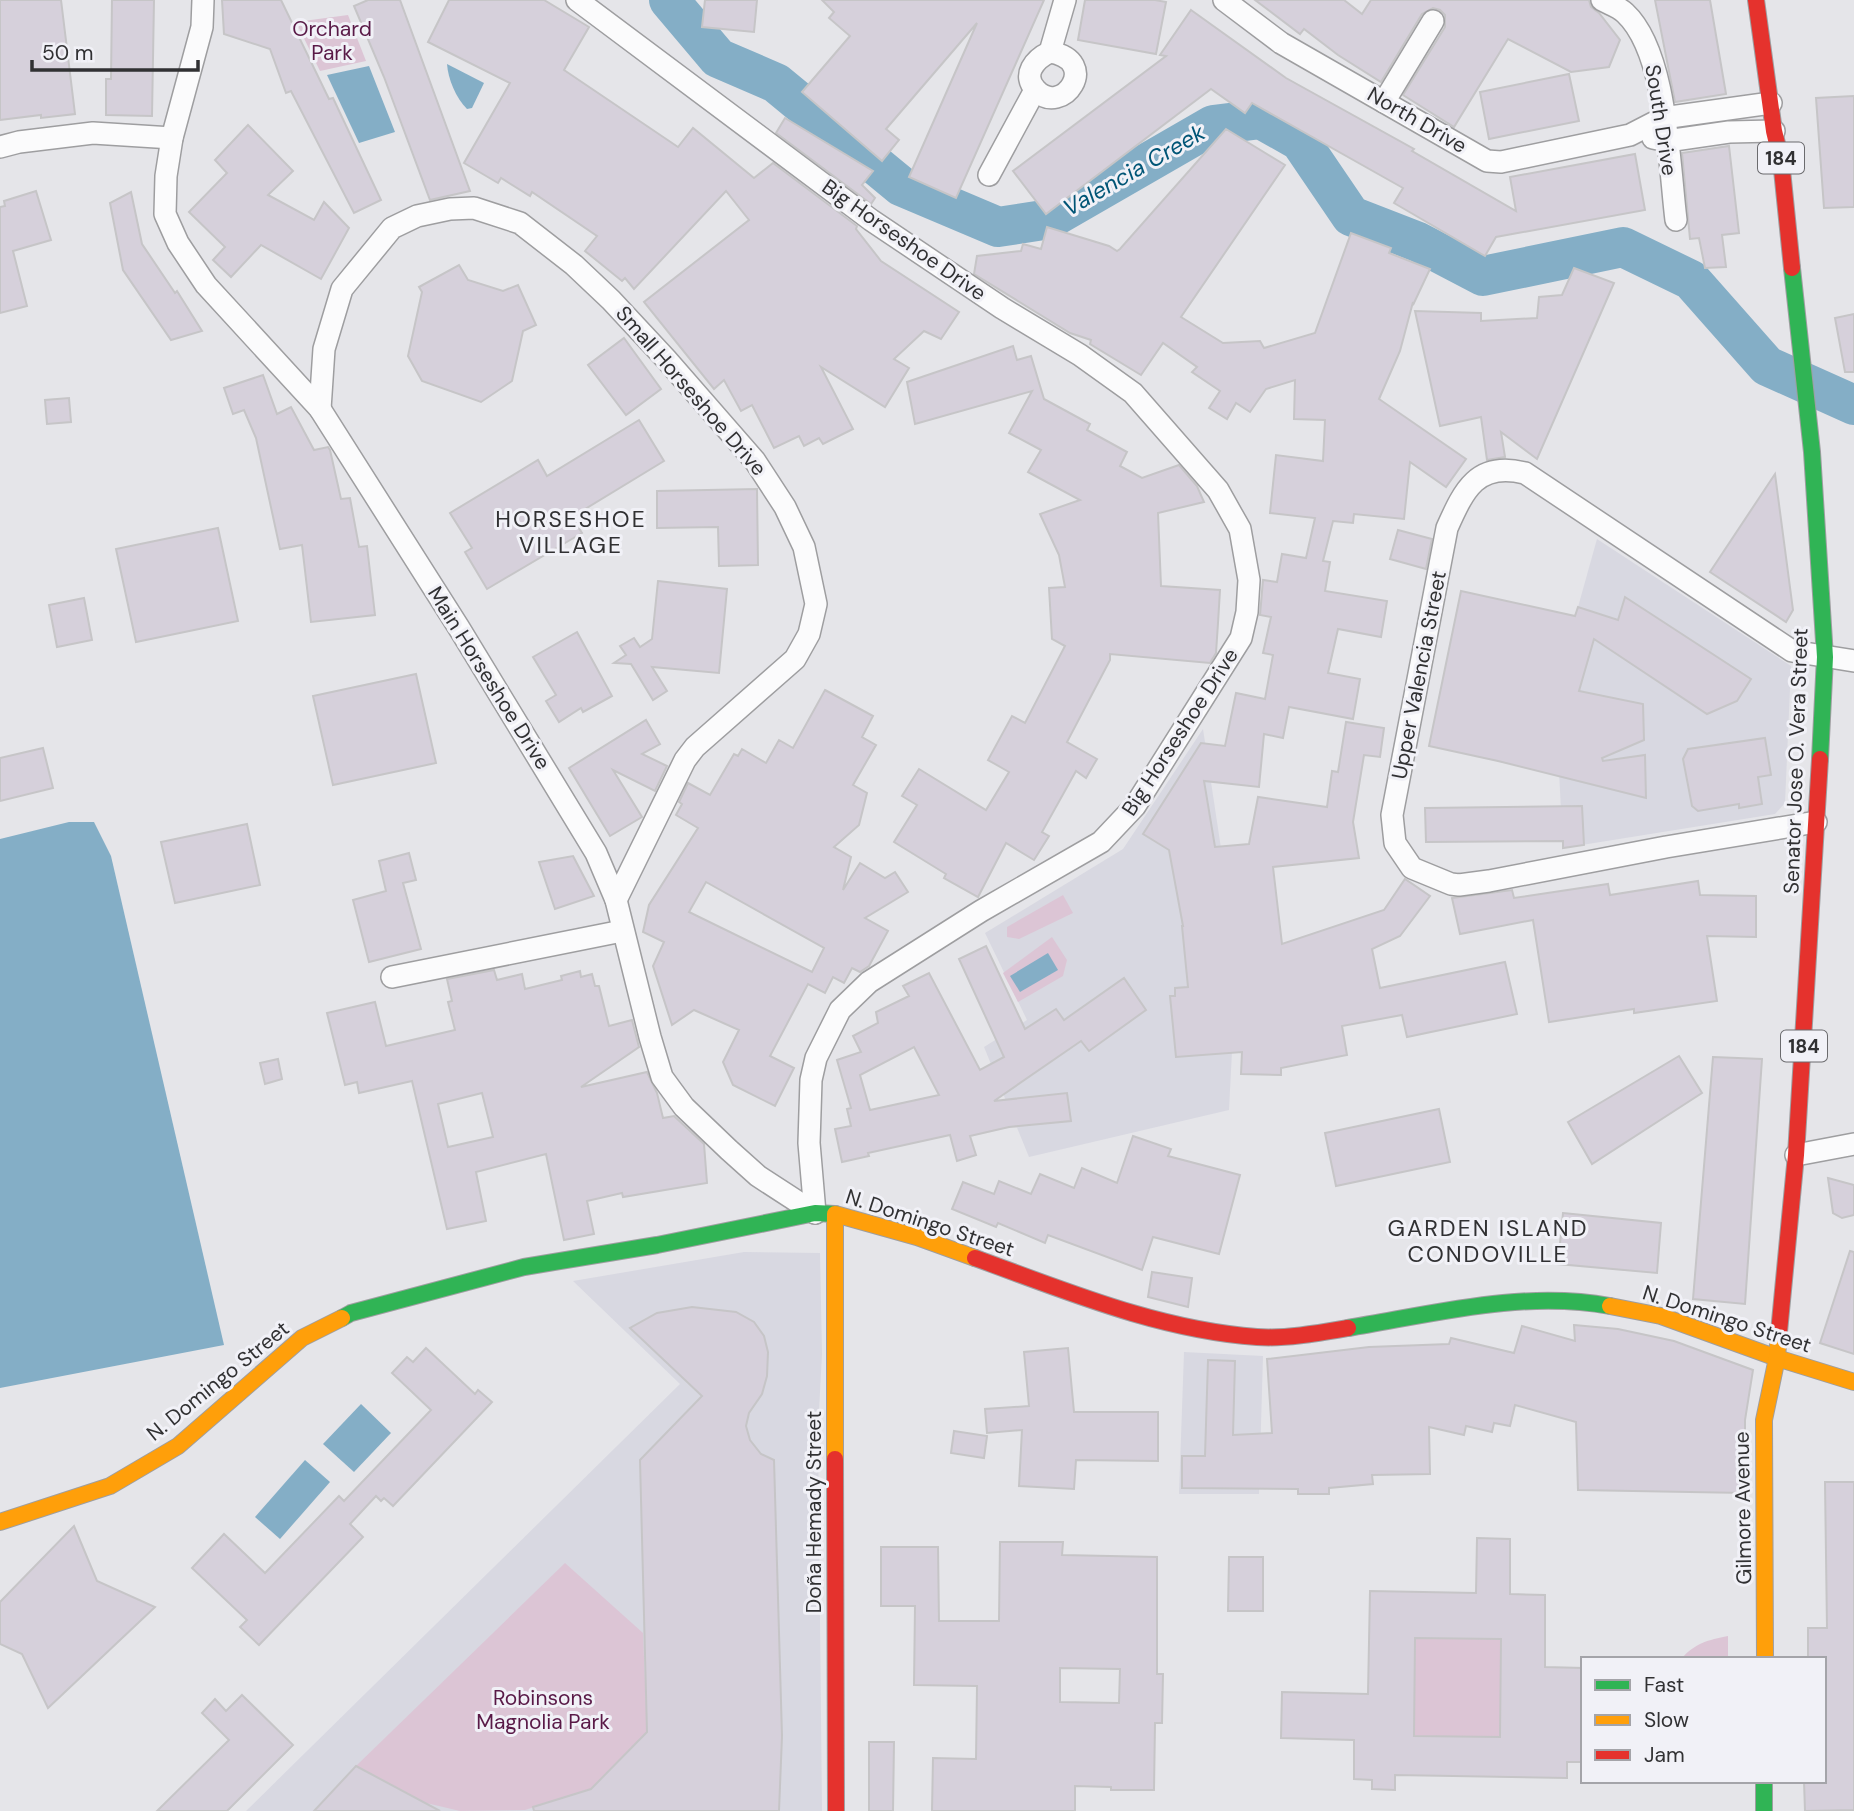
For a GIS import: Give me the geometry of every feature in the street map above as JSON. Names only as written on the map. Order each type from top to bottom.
[{"type":"main road","name":"Senator Jose O. Vera Street","points":[[1756,0],[1774,131],[1781,160],[1812,452],[1825,657],[1796,1155],[1777,1358]]},
{"type":"main road","name":"N. Domingo Street","points":[[0,1522],[110,1486],[178,1446],[302,1338],[351,1313],[524,1268],[825,1214],[917,1237],[1103,1304],[1192,1328],[1259,1337],[1326,1332],[1480,1306],[1544,1300],[1587,1303],[1661,1316],[1777,1358],[1854,1382]]},
{"type":"main road","name":"Doña Hemady Street","points":[[825,1214],[836,1811]]},
{"type":"main road","name":"Gilmore Avenue","points":[[1765,1657],[1764,1420],[1777,1358]]},
{"type":"main road","points":[[1764,1783],[1764,1811]]},
{"type":"street","name":"Main Horseshoe Drive","points":[[203,0],[202,27],[172,138],[166,176],[165,214],[178,243],[206,285],[320,409],[459,628],[596,853],[616,900],[662,1077],[684,1107],[758,1175],[825,1214]]},
{"type":"street","name":"Big Horseshoe Drive","points":[[578,0],[871,220],[1002,308],[1080,355],[1133,394],[1218,490],[1240,529],[1249,580],[1247,612],[1241,638],[1135,806],[1101,842],[981,911],[869,982],[839,1010],[816,1058],[811,1080],[809,1143],[825,1214]]},
{"type":"street","points":[[1050,52],[1065,0]]},
{"type":"street","name":"North Drive","points":[[1224,0],[1281,43],[1487,161],[1501,162],[1630,135],[1663,118],[1771,103]]},
{"type":"street","name":"South Drive","points":[[1602,0],[1624,11],[1646,42],[1654,65],[1667,141],[1676,220]]},
{"type":"street","points":[[1384,102],[1433,21]]},
{"type":"street","points":[[1050,52],[1063,54],[1072,61],[1076,77],[1072,89],[1058,97],[1045,97],[1035,90],[1030,81],[1031,68],[1037,58],[1050,52]]},
{"type":"street","points":[[989,175],[1035,90]]},
{"type":"street","name":"North Drive","points":[[1630,135],[1667,141],[1729,132],[1774,131]]},
{"type":"street","points":[[0,147],[93,132],[172,138]]},
{"type":"street","name":"Small Horseshoe Drive","points":[[320,409],[324,349],[342,289],[392,228],[418,216],[450,209],[474,208],[520,223],[566,258],[611,300],[675,368],[755,461],[785,507],[804,547],[816,604],[809,634],[795,659],[690,754],[616,900]]},
{"type":"street","name":"Upper Valencia Street","points":[[1816,821],[1459,885],[1412,868],[1395,843],[1392,815],[1447,528],[1463,493],[1487,472],[1505,468],[1525,473],[1792,651],[1854,662]]},
{"type":"street","points":[[392,977],[622,931]]},
{"type":"street","points":[[1796,1155],[1854,1144]]},
{"type":"shaded area","points":[[1597,539],[1791,666],[1785,803],[1775,814],[1563,848],[1555,695]]},
{"type":"shaded area","points":[[1203,729],[1237,954],[1229,1110],[1029,1157],[984,1047],[1027,1020],[985,933],[1123,849]]},
{"type":"shaded area","points":[[744,1252],[820,1253],[822,1354],[818,1430],[822,1811],[246,1811],[680,1384],[573,1281]]},
{"type":"shaded area","points":[[1184,1352],[1263,1356],[1259,1494],[1179,1494]]},
{"type":"green space","name":"Orchard Park","points":[[348,15],[366,61],[320,71],[296,22]]},
{"type":"green space","points":[[1063,895],[1073,913],[1019,939],[1007,937],[1007,927]]},
{"type":"green space","points":[[1052,937],[1067,960],[1063,976],[1018,1002],[1003,973]]},
{"type":"green space","name":"Robinsons Magnolia Park","points":[[565,1563],[643,1633],[647,1732],[591,1789],[525,1810],[460,1811],[422,1802],[356,1766]]},
{"type":"green space","points":[[1728,1636],[1728,1657],[1683,1657],[1691,1649]]},
{"type":"green space","points":[[1415,1638],[1501,1639],[1500,1737],[1414,1736]]},
{"type":"water","points":[[447,64],[484,83],[472,108],[467,109],[456,94]]},
{"type":"water","points":[[369,66],[395,132],[359,143],[327,75]]},
{"type":"water","points":[[69,822],[94,822],[111,856],[224,1345],[0,1388],[0,839]]},
{"type":"water","points":[[1048,953],[1058,970],[1020,992],[1010,976]]},
{"type":"water","points":[[361,1404],[391,1433],[354,1472],[323,1444]]},
{"type":"water","points":[[305,1460],[330,1482],[280,1539],[255,1517]]},
{"type":"building","points":[[0,0],[61,0],[75,114],[0,120]]},
{"type":"building","points":[[112,0],[154,0],[152,116],[106,115],[106,79],[111,79]]},
{"type":"building","points":[[222,0],[281,0],[329,99],[333,98],[381,200],[354,213],[291,91],[286,93],[270,49],[224,34]]},
{"type":"building","points":[[368,0],[400,0],[470,191],[430,200],[354,6]]},
{"type":"building","points":[[449,0],[544,0],[589,27],[564,70],[678,147],[693,128],[754,178],[773,163],[857,226],[856,229],[881,261],[959,312],[941,339],[924,331],[894,359],[909,368],[885,407],[821,367],[853,429],[823,444],[819,438],[804,446],[799,436],[774,448],[752,405],[741,411],[724,380],[714,389],[644,302],[749,220],[726,191],[634,289],[625,278],[622,281],[585,251],[597,236],[532,192],[530,196],[501,178],[498,183],[464,163],[510,83],[428,42]]},
{"type":"building","points":[[705,0],[757,0],[754,32],[702,27]]},
{"type":"building","points":[[822,0],[1044,0],[956,198],[909,177],[977,23],[886,129],[899,140],[882,161],[802,92],[850,36],[829,18],[834,12]]},
{"type":"building","points":[[1085,0],[1166,2],[1156,54],[1078,40]]},
{"type":"building","points":[[1255,0],[1344,0],[1362,14],[1371,0],[1589,0],[1591,7],[1620,40],[1609,67],[1571,72],[1508,39],[1454,127],[1403,95],[1445,27],[1445,15],[1440,10],[1433,8],[1422,14],[1381,82],[1338,55],[1304,29],[1300,34]]},
{"type":"building","points":[[1655,0],[1710,0],[1726,94],[1675,102]]},
{"type":"building","points":[[1191,10],[1286,78],[1414,149],[1412,151],[1516,211],[1510,177],[1635,154],[1645,210],[1496,237],[1485,256],[1394,203],[1403,188],[1252,103],[1245,113],[1211,89],[1046,214],[1013,171],[1166,56],[1160,55]]},
{"type":"building","points":[[1569,74],[1579,121],[1489,139],[1480,92]]},
{"type":"building","points":[[1854,96],[1854,207],[1824,208],[1816,98]]},
{"type":"building","points":[[785,118],[873,171],[862,185],[875,198],[871,204],[776,133]]},
{"type":"building","points":[[248,125],[293,171],[268,195],[314,220],[324,202],[349,228],[321,279],[261,245],[231,277],[213,260],[225,247],[189,212],[227,173],[215,160]]},
{"type":"building","points":[[1226,129],[1285,165],[1181,317],[1223,343],[1260,341],[1264,348],[1315,333],[1351,233],[1391,248],[1389,253],[1430,269],[1413,305],[1413,302],[1400,351],[1379,399],[1466,459],[1446,487],[1410,462],[1404,519],[1354,514],[1353,523],[1333,521],[1323,561],[1330,562],[1325,591],[1387,601],[1381,637],[1338,629],[1328,673],[1360,679],[1353,719],[1289,707],[1283,738],[1264,734],[1259,787],[1204,781],[1215,847],[1249,844],[1258,797],[1327,807],[1332,771],[1338,772],[1346,722],[1384,728],[1380,757],[1364,755],[1353,822],[1359,858],[1273,867],[1282,944],[1384,910],[1405,879],[1430,896],[1400,936],[1372,949],[1380,988],[1505,962],[1517,1014],[1407,1037],[1402,1015],[1342,1026],[1347,1055],[1281,1068],[1281,1075],[1241,1074],[1242,1052],[1176,1057],[1170,996],[1175,996],[1175,988],[1188,987],[1183,926],[1169,850],[1143,834],[1201,743],[1225,746],[1236,693],[1265,699],[1273,655],[1263,653],[1271,617],[1260,615],[1263,580],[1277,582],[1282,554],[1306,558],[1315,518],[1270,513],[1276,455],[1323,461],[1325,420],[1294,419],[1295,380],[1266,389],[1250,412],[1236,403],[1227,419],[1209,408],[1220,391],[1192,372],[1197,367],[1163,343],[1141,375],[1090,344],[1091,340],[1070,333],[974,274],[977,256],[1021,251],[1023,244],[1041,249],[1047,227],[1109,246],[1117,251]]},
{"type":"building","points":[[1729,146],[1739,233],[1722,235],[1726,267],[1705,268],[1699,238],[1690,239],[1682,153]]},
{"type":"building","points":[[36,191],[51,240],[13,251],[27,306],[0,313],[0,207],[5,206],[4,201]]},
{"type":"building","points":[[131,192],[142,244],[175,293],[177,291],[202,331],[171,340],[123,270],[110,203]]},
{"type":"building","points":[[459,265],[468,280],[503,291],[518,285],[536,325],[523,331],[512,381],[481,402],[422,381],[408,356],[422,292],[419,287]]},
{"type":"building","points":[[1574,268],[1614,283],[1537,459],[1501,432],[1505,457],[1487,460],[1481,417],[1440,426],[1415,311],[1481,313],[1481,321],[1537,318],[1539,297],[1562,295]]},
{"type":"building","points":[[1854,314],[1854,372],[1845,372],[1835,318]]},
{"type":"building","points":[[624,338],[661,389],[626,415],[588,365]]},
{"type":"building","points":[[1013,346],[1017,360],[1031,356],[1044,399],[1090,424],[1087,430],[1127,452],[1120,466],[1142,478],[1179,465],[1197,486],[1204,502],[1158,513],[1161,586],[1220,590],[1218,623],[1216,653],[1210,663],[1110,654],[1110,660],[1067,742],[1097,759],[1086,778],[1076,771],[1042,832],[1049,836],[1034,860],[1006,843],[978,897],[944,878],[946,874],[894,842],[917,805],[902,796],[919,769],[986,810],[1009,772],[988,760],[1012,716],[1025,723],[1065,646],[1052,639],[1049,588],[1065,587],[1059,555],[1040,514],[1080,500],[1028,472],[1041,450],[1009,433],[1032,391],[915,424],[907,382]]},
{"type":"building","points":[[263,375],[277,414],[291,407],[314,450],[328,447],[330,450],[341,499],[350,498],[359,547],[367,546],[375,615],[311,622],[302,545],[280,549],[256,438],[244,410],[233,414],[224,388]]},
{"type":"building","points":[[69,398],[71,422],[47,424],[45,400]]},
{"type":"building","points":[[639,420],[664,461],[572,517],[582,533],[487,589],[465,552],[472,548],[450,513],[538,460],[547,476]]},
{"type":"building","points":[[1775,474],[1793,610],[1786,622],[1710,572]]},
{"type":"building","points":[[757,489],[758,565],[719,566],[718,527],[657,528],[657,491]]},
{"type":"building","points":[[218,528],[238,621],[136,642],[116,549]]},
{"type":"building","points":[[1398,530],[1432,539],[1426,569],[1390,559]]},
{"type":"building","points":[[658,581],[727,589],[719,673],[652,667],[667,691],[653,700],[631,664],[614,663],[626,655],[620,646],[634,638],[640,647],[652,639]]},
{"type":"building","points":[[1461,591],[1575,616],[1578,607],[1618,620],[1625,597],[1751,679],[1737,701],[1707,714],[1594,639],[1579,691],[1643,704],[1644,740],[1602,758],[1603,761],[1645,755],[1646,798],[1429,746]]},
{"type":"building","points":[[84,598],[92,640],[57,647],[49,605]]},
{"type":"building","points":[[577,632],[612,696],[583,712],[581,708],[559,722],[546,701],[556,695],[533,657]]},
{"type":"building","points":[[416,674],[436,763],[333,785],[313,696]]},
{"type":"building","points":[[825,690],[873,716],[862,737],[876,745],[853,785],[867,793],[859,825],[834,847],[851,857],[843,890],[860,863],[885,878],[895,872],[908,892],[865,918],[888,931],[869,966],[860,972],[852,968],[844,983],[833,977],[825,993],[808,984],[770,1056],[794,1068],[775,1106],[733,1085],[723,1062],[739,1030],[694,1010],[672,1025],[653,966],[664,942],[643,932],[649,905],[698,828],[676,815],[688,783],[710,795],[734,754],[738,756],[742,749],[766,763],[779,740],[793,748]],"holes":[[[706,882],[824,948],[812,972],[689,912]]]},
{"type":"building","points":[[646,720],[660,744],[642,754],[667,766],[655,791],[613,770],[642,817],[610,836],[569,768]]},
{"type":"building","points":[[1765,738],[1771,775],[1758,777],[1762,804],[1739,808],[1739,804],[1698,811],[1692,806],[1683,759],[1688,749]]},
{"type":"building","points":[[43,748],[53,788],[0,801],[0,758]]},
{"type":"building","points":[[1582,806],[1584,845],[1563,848],[1563,841],[1426,842],[1425,808]]},
{"type":"building","points":[[247,824],[260,885],[175,903],[161,842]]},
{"type":"building","points":[[409,853],[416,880],[403,883],[421,949],[369,962],[353,900],[386,891],[379,861]]},
{"type":"building","points":[[573,856],[594,896],[555,909],[539,862]]},
{"type":"building","points":[[1698,881],[1700,895],[1756,896],[1756,937],[1707,936],[1717,1001],[1634,1013],[1634,1009],[1549,1022],[1533,920],[1460,934],[1452,898],[1512,890],[1514,898],[1608,884],[1610,895]]},
{"type":"building","points":[[986,946],[1025,1029],[1056,1009],[1064,1020],[1124,978],[1146,1010],[1089,1051],[1081,1041],[994,1101],[1067,1093],[1071,1121],[1009,1127],[970,1136],[976,1155],[957,1161],[950,1135],[868,1153],[869,1156],[842,1162],[835,1129],[851,1126],[847,1109],[851,1108],[837,1060],[861,1052],[853,1036],[878,1023],[876,1012],[909,996],[903,986],[929,973],[980,1070],[1004,1057],[959,959]],"holes":[[[914,1047],[939,1095],[870,1110],[860,1075]]]},
{"type":"building","points":[[494,970],[497,980],[522,974],[525,989],[562,980],[561,976],[580,971],[581,977],[592,974],[595,986],[599,986],[609,1026],[632,1020],[639,1047],[581,1087],[647,1072],[657,1093],[663,1118],[674,1116],[704,1144],[707,1183],[623,1197],[622,1193],[587,1201],[594,1234],[564,1240],[546,1154],[476,1172],[486,1221],[447,1229],[412,1081],[359,1093],[357,1082],[345,1085],[327,1013],[375,1002],[386,1046],[455,1030],[448,1002],[452,1001],[447,979]],"holes":[[[482,1093],[493,1137],[448,1147],[438,1104]]]},
{"type":"building","points":[[1679,1056],[1702,1093],[1592,1164],[1568,1122]]},
{"type":"building","points":[[1713,1057],[1762,1059],[1745,1304],[1693,1299]]},
{"type":"building","points":[[278,1059],[282,1079],[265,1084],[260,1063]]},
{"type":"building","points":[[1439,1109],[1450,1162],[1336,1186],[1325,1133]]},
{"type":"building","points":[[1133,1136],[1171,1149],[1168,1156],[1240,1175],[1219,1254],[1153,1237],[1142,1270],[1048,1235],[1045,1243],[998,1223],[996,1227],[952,1209],[963,1182],[994,1194],[999,1181],[1031,1194],[1040,1174],[1074,1188],[1082,1168],[1117,1183]]},
{"type":"building","points":[[1828,1178],[1854,1185],[1854,1215],[1842,1218],[1833,1213]]},
{"type":"building","points":[[1563,1213],[1661,1223],[1657,1273],[1558,1264]]},
{"type":"building","points":[[1850,1251],[1854,1252],[1854,1354],[1820,1343]]},
{"type":"building","points":[[1152,1272],[1192,1278],[1188,1307],[1148,1297]]},
{"type":"building","points":[[692,1307],[736,1312],[754,1322],[764,1336],[768,1352],[767,1376],[762,1394],[749,1413],[746,1426],[750,1440],[761,1454],[774,1460],[782,1736],[779,1811],[534,1811],[533,1807],[591,1789],[647,1732],[640,1460],[702,1396],[630,1328],[657,1313]]},
{"type":"building","points":[[1574,1325],[1618,1329],[1674,1341],[1753,1370],[1745,1420],[1745,1493],[1578,1490],[1576,1422],[1515,1405],[1510,1426],[1494,1423],[1492,1432],[1466,1426],[1464,1435],[1429,1427],[1430,1474],[1372,1475],[1373,1484],[1329,1488],[1329,1494],[1298,1494],[1298,1489],[1182,1488],[1182,1456],[1205,1456],[1208,1360],[1235,1361],[1233,1435],[1272,1433],[1267,1359],[1369,1347],[1449,1344],[1451,1338],[1514,1353],[1522,1326],[1575,1341]]},
{"type":"building","points":[[426,1348],[475,1394],[478,1390],[492,1402],[393,1506],[384,1498],[381,1501],[376,1496],[350,1524],[363,1537],[259,1645],[240,1627],[247,1620],[192,1568],[224,1534],[265,1573],[339,1496],[344,1501],[431,1410],[392,1373],[407,1357],[413,1362]]},
{"type":"building","points":[[1068,1348],[1074,1412],[1158,1412],[1158,1461],[1076,1460],[1074,1489],[1019,1486],[1022,1430],[987,1433],[985,1409],[1029,1406],[1024,1352]]},
{"type":"building","points":[[954,1431],[987,1436],[984,1458],[951,1453]]},
{"type":"building","points":[[1825,1482],[1854,1482],[1854,1810],[1805,1811],[1804,1783],[1826,1783],[1826,1657],[1808,1657],[1808,1628],[1827,1628]]},
{"type":"building","points":[[74,1526],[97,1581],[155,1607],[48,1708],[22,1654],[0,1644],[0,1602]]},
{"type":"building","points":[[1477,1538],[1510,1539],[1510,1594],[1545,1595],[1545,1667],[1581,1668],[1581,1762],[1567,1762],[1567,1778],[1395,1775],[1395,1790],[1372,1789],[1372,1780],[1354,1779],[1354,1740],[1281,1738],[1282,1692],[1368,1694],[1370,1591],[1476,1593]],"holes":[[[1415,1638],[1501,1639],[1500,1737],[1414,1736]]]},
{"type":"building","points":[[1000,1542],[1063,1542],[1062,1555],[1157,1557],[1157,1674],[1163,1674],[1162,1723],[1155,1723],[1154,1790],[1111,1790],[1111,1787],[1075,1786],[1075,1811],[932,1811],[933,1758],[976,1759],[977,1686],[914,1685],[915,1606],[881,1606],[881,1547],[938,1547],[939,1621],[999,1621]],"holes":[[[1060,1668],[1120,1669],[1119,1703],[1060,1702]]]},
{"type":"building","points":[[1229,1557],[1263,1557],[1263,1611],[1228,1611]]},
{"type":"building","points":[[242,1695],[293,1745],[227,1811],[157,1811],[229,1740],[202,1713],[215,1699],[226,1711]]},
{"type":"building","points":[[869,1742],[894,1742],[893,1811],[869,1811]]},
{"type":"building","points":[[356,1766],[440,1811],[314,1811]]},
{"type":"waterway","name":"Valencia Creek","points":[[669,0],[718,58],[776,83],[901,186],[998,227],[1050,219],[1213,125],[1261,119],[1300,141],[1351,216],[1418,242],[1483,276],[1623,247],[1691,280],[1767,366],[1854,405]]},
{"type":"traffic: fast","points":[[1792,268],[1812,452],[1825,657],[1820,759]]},
{"type":"traffic: fast","points":[[342,1318],[351,1313],[524,1267],[657,1245],[815,1213],[835,1214]]},
{"type":"traffic: fast","points":[[1348,1328],[1511,1302],[1577,1302],[1610,1306]]},
{"type":"traffic: fast","points":[[1764,1783],[1764,1811]]},
{"type":"traffic: slow","points":[[835,1459],[835,1214],[917,1237],[975,1258]]},
{"type":"traffic: slow","points":[[1610,1306],[1661,1316],[1777,1358]]},
{"type":"traffic: slow","points":[[0,1522],[110,1486],[178,1446],[302,1338],[342,1318]]},
{"type":"traffic: slow","points":[[1765,1657],[1764,1420],[1777,1358],[1779,1332]]},
{"type":"traffic: slow","points":[[1777,1358],[1854,1382]]},
{"type":"traffic: jam","points":[[1756,0],[1774,131],[1781,160],[1792,268]]},
{"type":"traffic: jam","points":[[1779,1332],[1796,1155],[1820,759]]},
{"type":"traffic: jam","points":[[975,1258],[1113,1307],[1149,1318],[1220,1333],[1268,1337],[1348,1328]]},
{"type":"traffic: jam","points":[[835,1459],[836,1811]]},
{"type":"district","name":"HORSESHOE VILLAGE","points":[[571,532]]},
{"type":"district","name":"GARDEN ISLAND CONDOVILLE","points":[[1488,1241]]}]
